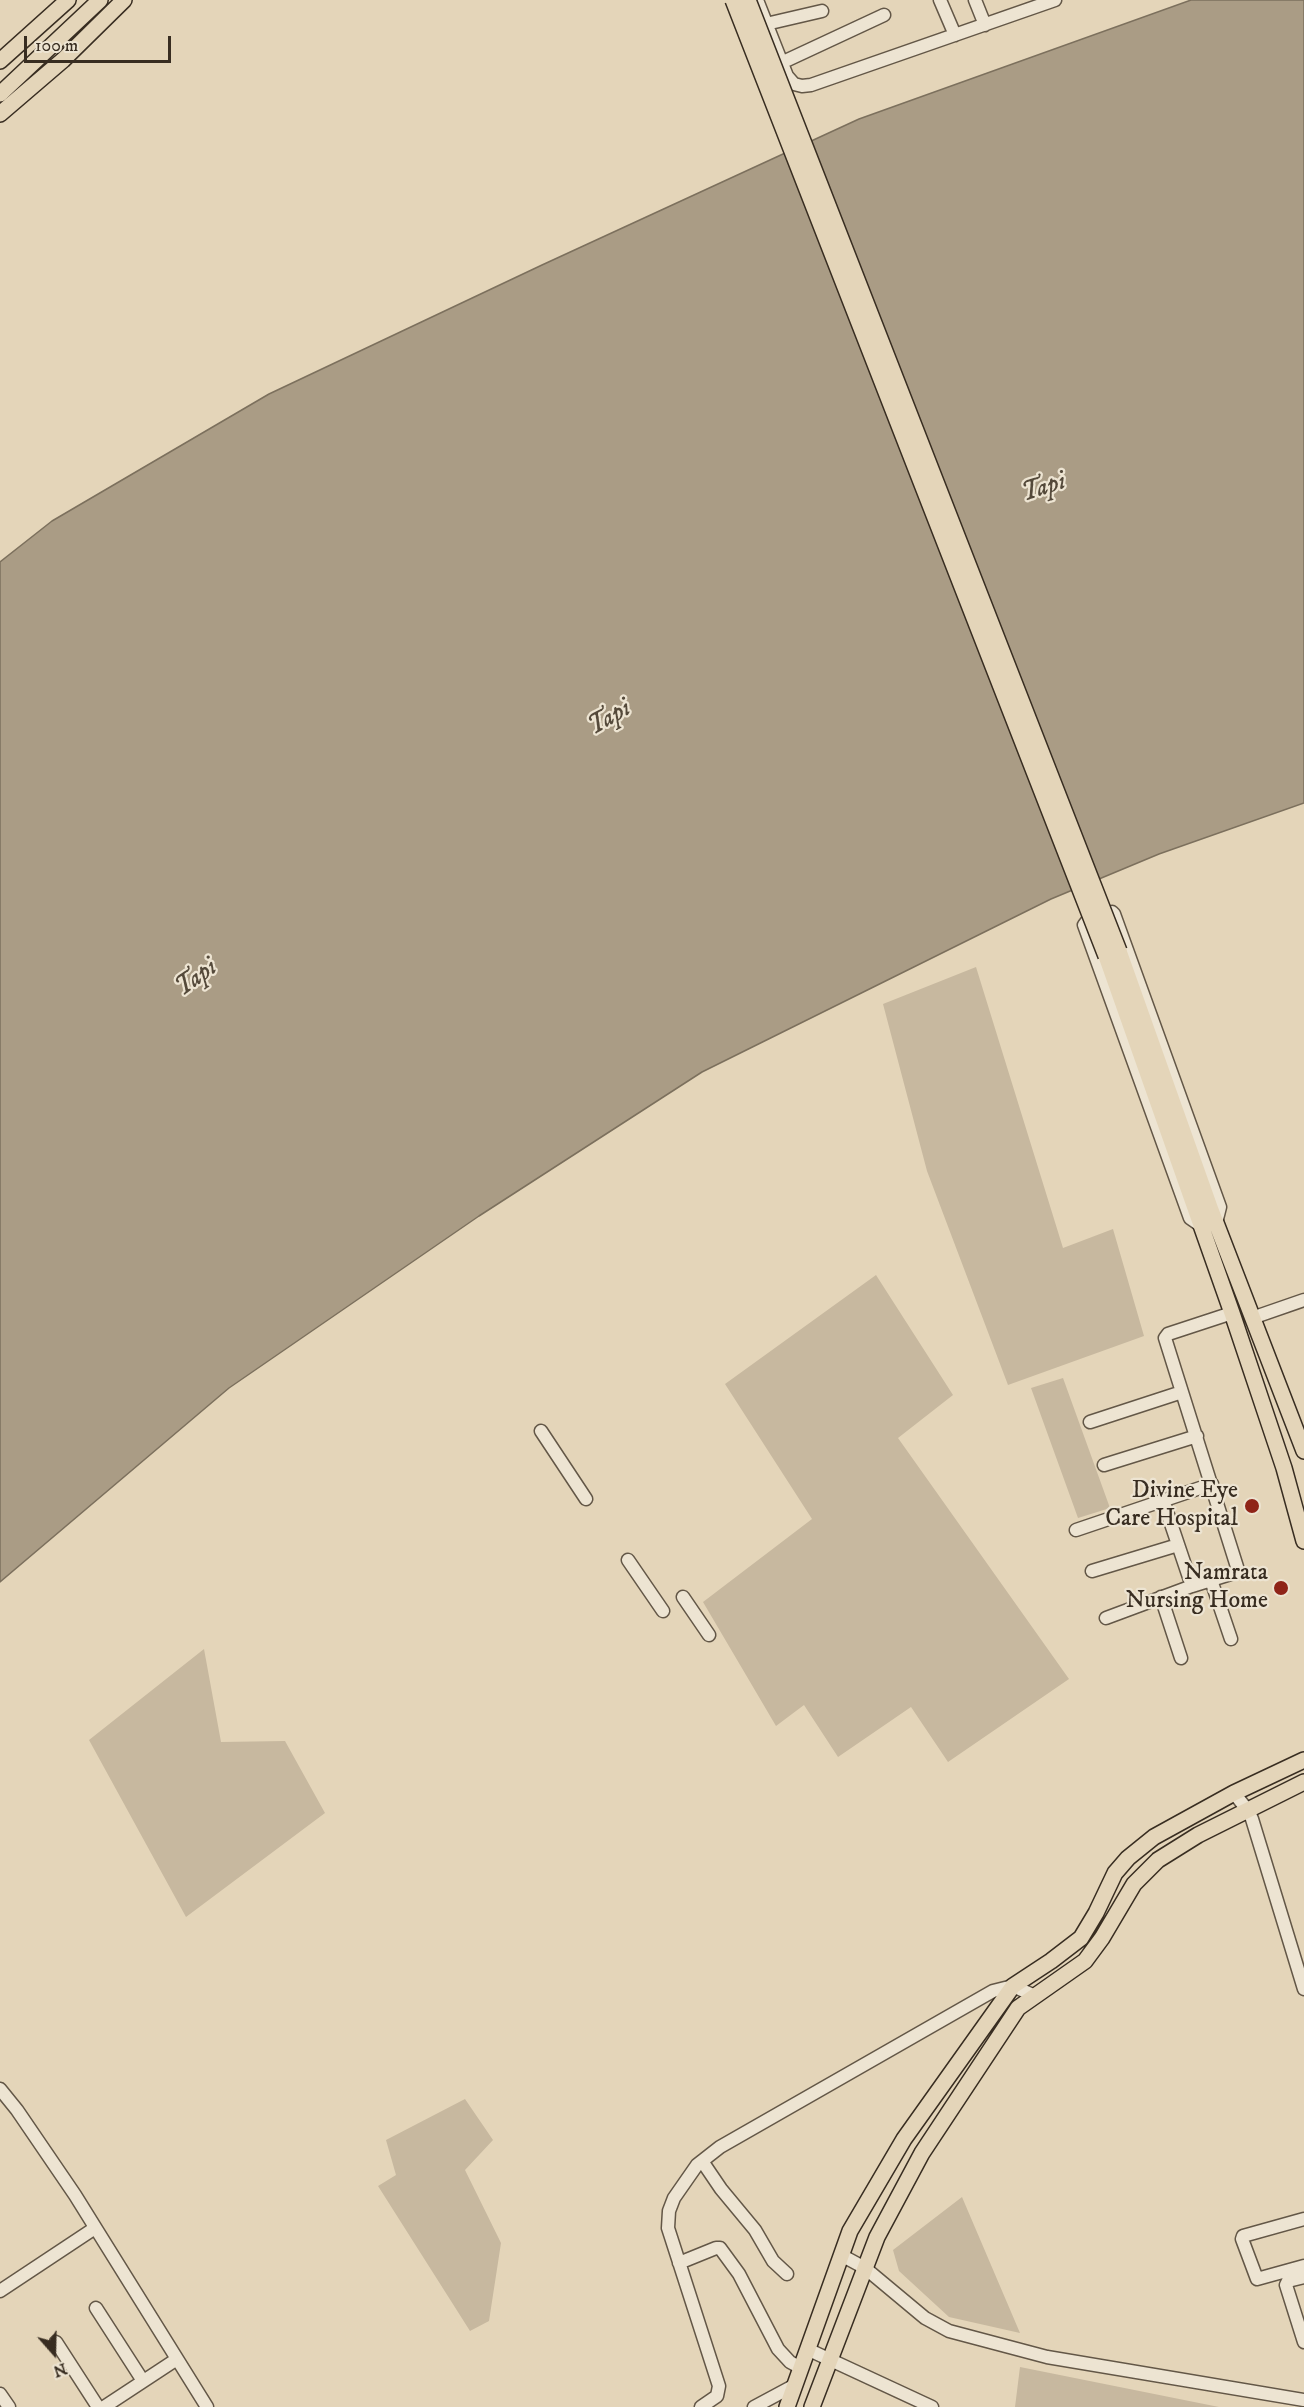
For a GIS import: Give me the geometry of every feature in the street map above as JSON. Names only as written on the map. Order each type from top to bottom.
[{"type":"main road","points":[[0,61],[68,0]]},
{"type":"main road","points":[[0,84],[88,0]]},
{"type":"main road","points":[[0,94],[100,0]]},
{"type":"main road","points":[[0,114],[63,60],[124,0]]},
{"type":"main road","points":[[733,0],[1113,954]]},
{"type":"main road","points":[[748,0],[1113,954],[1210,1225],[1252,1317],[1304,1451]]},
{"type":"main road","points":[[1210,1225],[1234,1318],[1284,1468],[1304,1541]]},
{"type":"main road","points":[[1234,1318],[1252,1317]]},
{"type":"main road","points":[[787,2407],[850,2231],[904,2139],[1013,1986],[1081,1938],[1115,1873],[1128,1858],[1154,1837],[1234,1793],[1304,1760]]},
{"type":"main road","points":[[812,2407],[877,2237],[922,2153],[1018,2008],[1085,1961],[1102,1938],[1134,1884],[1158,1860],[1198,1835],[1249,1812],[1304,1782]]},
{"type":"street","points":[[757,0],[787,76],[794,84],[802,86],[811,85],[1055,0]]},
{"type":"street","points":[[940,0],[955,35]]},
{"type":"street","points":[[975,0],[985,25]]},
{"type":"street","points":[[766,24],[822,11]]},
{"type":"street","points":[[781,63],[884,15]]},
{"type":"street","points":[[1112,912],[1220,1207],[1210,1225],[1190,1218],[1084,925],[1087,921],[1112,912]]},
{"type":"street","points":[[1252,1317],[1304,1300]]},
{"type":"street","points":[[1106,1618],[1237,1572],[1239,1565],[1182,1392],[1166,1335],[1234,1318]]},
{"type":"street","points":[[1090,1422],[1182,1392]]},
{"type":"street","points":[[541,1431],[586,1499]]},
{"type":"street","points":[[1104,1465],[1197,1436]]},
{"type":"street","points":[[1076,1530],[1212,1484]]},
{"type":"street","points":[[1163,1500],[1192,1586]]},
{"type":"street","points":[[1092,1571],[1178,1545]]},
{"type":"street","points":[[628,1560],[663,1611]]},
{"type":"street","points":[[1211,1580],[1231,1639]]},
{"type":"street","points":[[683,1597],[709,1635]]},
{"type":"street","points":[[1161,1597],[1181,1658]]},
{"type":"street","points":[[1234,1793],[1249,1812],[1304,1989]]},
{"type":"street","points":[[700,2407],[717,2396],[719,2386],[668,2228],[669,2211],[674,2198],[702,2161],[720,2147],[993,1991],[1013,1986],[1035,1996]]},
{"type":"street","points":[[0,2089],[17,2110],[95,2228],[207,2407]]},
{"type":"street","points":[[702,2161],[721,2189],[755,2230],[773,2261],[787,2274]]},
{"type":"street","points":[[1304,2219],[1243,2236],[1242,2239],[1257,2279],[1304,2266]]},
{"type":"street","points":[[0,2291],[95,2228]]},
{"type":"street","points":[[678,2263],[720,2248],[739,2274],[778,2349],[790,2362],[801,2368]]},
{"type":"street","points":[[841,2255],[865,2268],[925,2318],[950,2331],[1047,2357],[1304,2400]]},
{"type":"street","points":[[1304,2277],[1286,2284],[1304,2342]]},
{"type":"street","points":[[96,2308],[143,2381]]},
{"type":"street","points":[[56,2342],[98,2407]]},
{"type":"street","points":[[807,2349],[932,2407]]},
{"type":"street","points":[[104,2407],[177,2359]]},
{"type":"street","points":[[754,2407],[795,2385]]},
{"type":"street","points":[[0,2394],[9,2407]]},
{"type":"shaded area","points":[[976,967],[1063,1248],[1113,1229],[1144,1336],[1008,1385],[927,1171],[883,1004]]},
{"type":"shaded area","points":[[876,1275],[953,1395],[898,1438],[1069,1679],[948,1762],[911,1707],[838,1757],[804,1705],[776,1726],[703,1602],[812,1519],[725,1384]]},
{"type":"shaded area","points":[[1063,1378],[1110,1508],[1078,1518],[1031,1388]]},
{"type":"shaded area","points":[[204,1649],[221,1742],[285,1741],[325,1813],[186,1917],[89,1740]]},
{"type":"shaded area","points":[[465,2099],[493,2140],[465,2170],[501,2243],[489,2321],[470,2331],[378,2186],[396,2175],[386,2140]]},
{"type":"shaded area","points":[[962,2197],[1020,2333],[949,2317],[899,2271],[893,2250]]},
{"type":"shaded area","points":[[1020,2367],[1219,2407],[1015,2407]]},
{"type":"water","name":"Tapi","points":[[1191,0],[1304,0],[1304,803],[1159,854],[1051,899],[702,1072],[479,1216],[229,1388],[0,1582],[0,562],[52,521],[269,394],[542,265],[859,119]]},
{"type":"place","name":"Divine Eye Care Hospital","points":[[1252,1506]]},
{"type":"place","name":"Namrata Nursing Home","points":[[1281,1588]]}]
